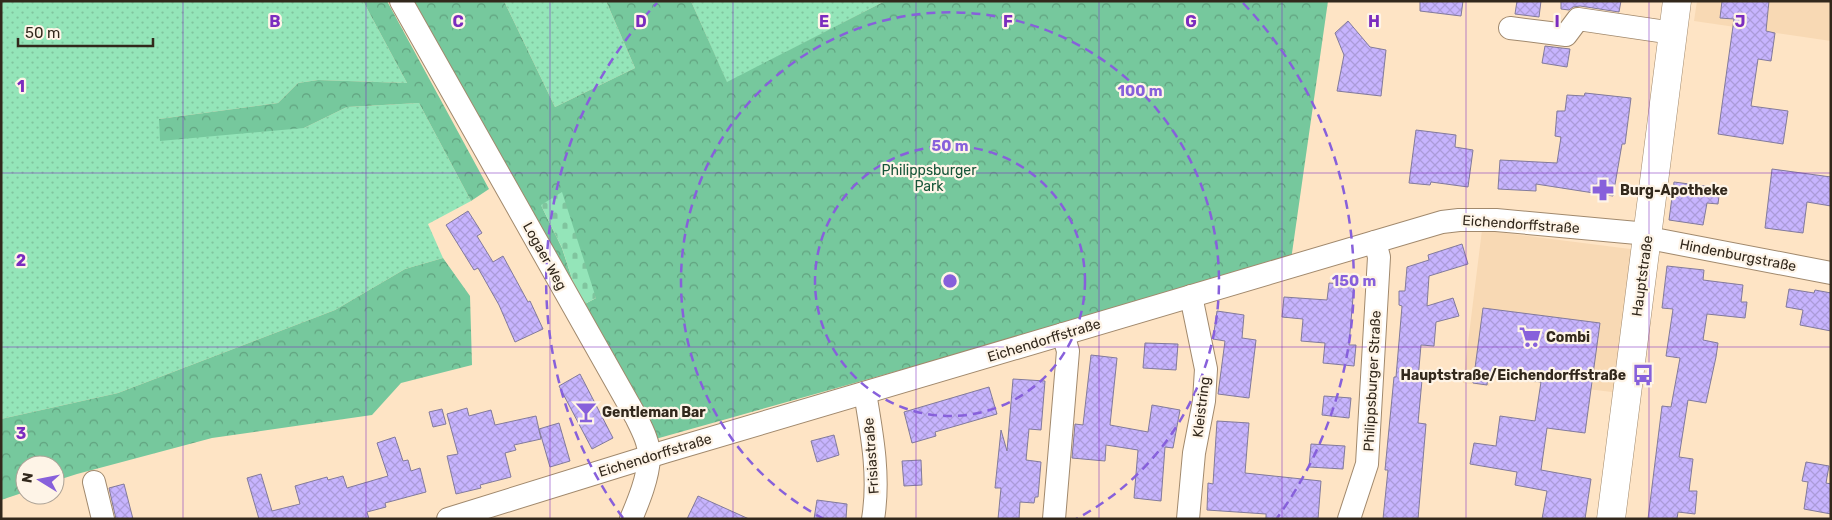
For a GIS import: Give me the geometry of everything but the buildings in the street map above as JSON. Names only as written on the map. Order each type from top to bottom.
[{"type":"main road","name":"Hauptstraße","points":[[1611,519],[1677,1]]},
{"type":"street","name":"Logaer Weg","points":[[402,1],[645,436],[650,457],[644,482],[631,519]]},
{"type":"street","points":[[1510,28],[1566,36],[1578,19],[1672,34]]},
{"type":"street","name":"Eichendorffstraße","points":[[448,519],[650,457],[1442,222],[1496,220],[1648,234]]},
{"type":"street","name":"Hindenburgstraße","points":[[1648,234],[1654,239],[1831,273]]},
{"type":"street","name":"Philippsburger Straße","points":[[1349,519],[1368,464],[1379,257],[1375,242]]},
{"type":"street","name":"Kleistring","points":[[1188,519],[1194,454],[1204,401],[1206,369],[1190,296]]},
{"type":"street","points":[[1054,519],[1068,351],[1064,334]]},
{"type":"street","name":"Frisiastraße","points":[[865,393],[873,443],[875,489],[873,519]]},
{"type":"street","points":[[94,482],[103,519]]},
{"type":"shaded area","points":[[1697,1],[1831,1],[1831,41],[1694,21]]},
{"type":"shaded area","points":[[1482,230],[1638,250],[1620,393],[1490,377],[1489,386],[1463,383]]},
{"type":"green space","points":[[1,1],[363,1],[407,83],[318,80],[298,83],[278,103],[159,119],[304,128],[347,107],[419,103],[471,201],[428,224],[443,258],[405,269],[335,310],[118,393],[1,419]]},
{"type":"green space","points":[[363,1],[387,1],[489,189],[471,201],[419,103],[347,107],[304,128],[160,141],[159,119],[278,103],[298,83],[318,80],[407,83]]},
{"type":"green space","name":"Philippsburger Park","points":[[408,1],[504,1],[555,107],[635,68],[606,1],[691,1],[727,82],[885,1],[1328,1],[1291,260],[652,440]],"holes":[[[541,205],[596,298],[581,306],[562,248]]]},
{"type":"green space","points":[[504,1],[606,1],[635,68],[555,107]]},
{"type":"green space","points":[[691,1],[885,1],[727,83]]},
{"type":"green space","points":[[562,192],[596,298],[581,306],[562,248],[541,205]]},
{"type":"green space","points":[[443,258],[470,296],[472,365],[401,383],[372,415],[212,438],[65,478],[65,455],[15,455],[15,495],[1,500],[1,419],[118,393],[335,310],[405,269]]},
{"type":"place","name":"Burg-Apotheke","points":[[1603,190]]},
{"type":"place","name":"Combi","points":[[1530,337]]},
{"type":"place","name":"Hauptstraße/Eichendorffstraße","points":[[1643,375]]},
{"type":"place","name":"Gentleman Bar","points":[[586,412]]}]
